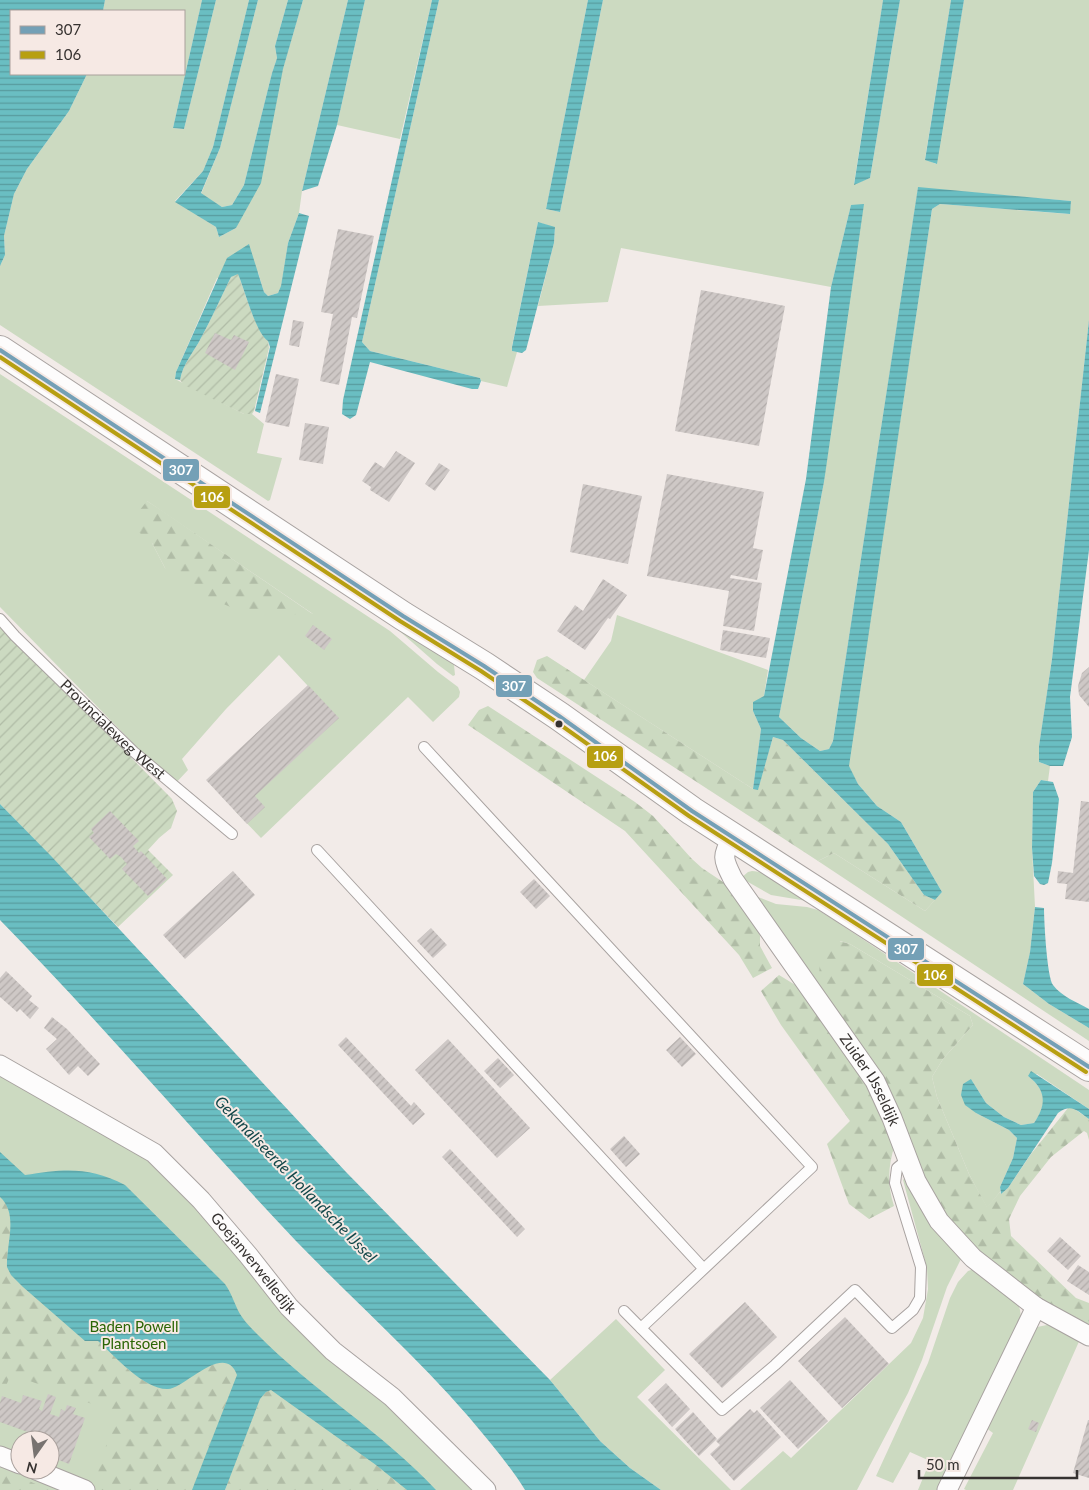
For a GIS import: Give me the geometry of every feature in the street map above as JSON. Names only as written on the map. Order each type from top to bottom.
[{"type":"main road","points":[[0,350],[403,616],[484,666],[559,716],[692,811],[1089,1067]]},
{"type":"street","name":"Zuider IJsseldijk","points":[[733,837],[724,851],[726,865],[733,879],[875,1081],[916,1181],[939,1221],[973,1258],[1036,1307],[1089,1336]]},
{"type":"street","name":"Goejanverwelledijk","points":[[0,1065],[154,1152],[201,1200],[248,1254],[289,1307],[334,1351],[392,1397],[486,1490]]},
{"type":"street","points":[[947,1490],[1036,1307]]},
{"type":"street","points":[[60,1480],[86,1490]]},
{"type":"lane","name":"Provincialeweg West","points":[[0,618],[15,636],[134,752],[232,834]]},
{"type":"lane","points":[[424,747],[812,1167],[641,1328]]},
{"type":"lane","points":[[317,850],[703,1268]]},
{"type":"lane","points":[[624,1311],[722,1410],[775,1365],[855,1290],[892,1328],[913,1310],[920,1298],[921,1267],[895,1183],[897,1168],[908,1158]]},
{"type":"green space","points":[[105,0],[202,0],[173,128],[184,129],[216,0],[249,0],[213,147],[203,171],[175,201],[216,227],[219,237],[236,228],[303,0],[348,0],[302,191],[299,213],[288,243],[281,287],[278,293],[268,296],[264,292],[258,272],[217,278],[176,372],[175,379],[244,414],[252,414],[264,424],[257,453],[282,458],[270,500],[268,501],[0,325],[0,266],[5,255],[4,236],[14,194],[27,169],[69,111],[87,75],[185,75],[185,10],[103,10]]},
{"type":"green space","points":[[258,0],[288,0],[275,46],[277,58],[244,185],[232,205],[222,207],[201,194],[220,148]]},
{"type":"green space","points":[[365,0],[432,0],[400,139],[337,125]]},
{"type":"green space","points":[[439,0],[588,0],[546,209],[560,212],[603,0],[883,0],[854,184],[870,178],[900,0],[951,0],[925,159],[936,164],[964,0],[1089,0],[1089,320],[1052,659],[1039,746],[1039,762],[1050,766],[1048,781],[1041,780],[1033,792],[1032,848],[1035,907],[1030,952],[1023,984],[1049,1004],[1089,1028],[1089,1041],[818,861],[834,853],[925,911],[942,892],[901,822],[877,806],[858,784],[848,766],[932,209],[940,204],[1069,214],[1071,201],[918,188],[833,741],[829,749],[820,751],[801,738],[779,717],[824,482],[851,205],[831,287],[621,248],[608,302],[538,306],[554,243],[555,228],[538,222],[512,346],[512,351],[517,352],[507,387],[481,381],[480,378],[370,351],[362,342]]},
{"type":"green space","points":[[238,273],[255,320],[268,341],[269,348],[252,414],[244,414],[184,385],[180,380],[186,363],[205,330],[231,277]]},
{"type":"green space","points":[[0,374],[390,631],[458,687],[460,692],[459,697],[433,722],[408,697],[261,838],[235,811],[336,716],[279,655],[226,709],[182,759],[188,770],[174,785],[0,607]],"holes":[[[147,501],[313,614],[165,568],[152,543]]]},
{"type":"green space","points":[[147,501],[314,615],[242,612],[191,590],[165,568],[152,543],[136,530],[139,511]]},
{"type":"green space","points":[[617,615],[768,670],[764,696],[753,711],[761,729],[753,789],[584,680],[611,641]]},
{"type":"green space","points":[[0,625],[172,799],[177,811],[171,828],[148,850],[173,875],[118,927],[0,804]]},
{"type":"green space","points":[[396,628],[452,662],[455,675],[453,676],[437,664]]},
{"type":"green space","points":[[547,656],[753,789],[758,789],[773,737],[783,740],[888,844],[924,895],[935,900],[925,911],[834,853],[818,861],[537,678],[533,672],[537,660]]},
{"type":"green space","points":[[488,706],[635,802],[653,816],[692,859],[723,882],[758,927],[760,946],[772,968],[753,978],[739,955],[625,831],[468,725],[479,710]]},
{"type":"green space","points":[[752,871],[775,879],[813,902],[771,895],[741,878]]},
{"type":"green space","points":[[758,897],[776,904],[818,910],[834,920],[1089,1090],[1089,1109],[1037,1074],[1028,1076],[1042,1092],[1043,1104],[1034,1123],[1021,1125],[1004,1117],[986,1103],[971,1079],[976,1113],[1009,1130],[1017,1138],[1013,1158],[1000,1187],[1000,1192],[987,1208],[969,1174],[937,1097],[932,1077],[943,1059],[973,1025],[970,1016],[850,944],[840,941],[823,992],[757,899]]},
{"type":"green space","points":[[839,941],[850,944],[970,1016],[973,1025],[943,1059],[932,1077],[937,1097],[969,1174],[987,1207],[1000,1192],[1001,1194],[1008,1188],[1031,1154],[1068,1108],[1073,1108],[1089,1119],[1089,1140],[1087,1133],[1084,1131],[1051,1157],[1020,1196],[1009,1219],[1011,1236],[1076,1298],[1089,1303],[1089,1330],[1004,1275],[948,1221],[823,992],[819,969],[820,962],[827,951]]},
{"type":"green space","points":[[779,975],[810,994],[860,1068],[895,1144],[889,1175],[894,1206],[869,1219],[849,1204],[827,1144],[850,1121],[781,1025],[761,991]]},
{"type":"green space","name":"Baden Powell Plantsoen","points":[[0,1073],[141,1156],[163,1172],[483,1490],[237,1490],[215,1481],[211,1490],[25,1490],[0,1480]]},
{"type":"green space","points":[[905,1178],[962,1257],[947,1287],[922,1360],[908,1393],[857,1490],[740,1490],[783,1451],[791,1458],[911,1343],[923,1318],[928,1289],[927,1268],[903,1180]]},
{"type":"green space","points":[[0,1197],[9,1210],[11,1226],[7,1258],[138,1377],[154,1386],[169,1389],[214,1364],[223,1363],[231,1366],[237,1375],[192,1490],[96,1490],[93,1488],[116,1413],[11,1374],[0,1400]]},
{"type":"green space","points":[[974,1269],[1017,1300],[1021,1318],[941,1490],[918,1490],[930,1461],[910,1452],[893,1483],[876,1476],[928,1363],[950,1298],[958,1282],[968,1271]]},
{"type":"green space","points":[[616,1319],[665,1370],[637,1397],[731,1490],[661,1490],[630,1468],[600,1441],[550,1380]]},
{"type":"green space","points":[[1055,1326],[1081,1337],[1013,1490],[966,1490],[964,1489],[993,1433],[982,1425],[1027,1336],[1037,1327]]},
{"type":"green space","points":[[271,1390],[376,1465],[407,1490],[225,1490],[260,1399],[266,1392]]},
{"type":"green space","points":[[0,1468],[10,1472],[10,1480],[27,1480],[49,1490],[0,1490]]},
{"type":"water","points":[[0,0],[105,0],[103,10],[10,10],[10,75],[87,75],[69,111],[27,169],[14,194],[4,236],[5,255],[0,266]]},
{"type":"water","points":[[202,0],[216,0],[184,129],[173,128]]},
{"type":"water","points":[[249,0],[258,0],[220,148],[201,193],[222,207],[232,205],[244,185],[277,58],[275,46],[288,0],[303,0],[283,69],[261,183],[236,228],[219,237],[216,227],[175,202],[203,171],[213,147]]},
{"type":"water","points":[[348,0],[365,0],[337,125],[318,186],[302,191]]},
{"type":"water","points":[[432,0],[439,0],[362,342],[370,351],[480,378],[481,381],[478,389],[472,389],[370,362],[356,415],[350,419],[342,414],[343,400]]},
{"type":"water","points":[[588,0],[603,0],[560,212],[546,209]]},
{"type":"water","points":[[883,0],[900,0],[870,178],[854,185]]},
{"type":"water","points":[[951,0],[964,0],[937,164],[925,160]]},
{"type":"water","points":[[918,187],[1071,201],[1070,214],[940,204],[932,209],[849,766],[858,784],[877,806],[901,822],[942,892],[935,900],[924,895],[888,844],[783,740],[773,737],[758,790],[753,789],[761,729],[753,711],[753,702],[764,696],[806,479],[831,287],[851,205],[864,204],[824,482],[779,717],[801,738],[820,751],[829,749],[833,741]]},
{"type":"water","points":[[299,213],[309,216],[260,413],[255,411],[270,347],[255,320],[238,274],[231,277],[205,330],[186,363],[180,380],[175,379],[176,372],[227,258],[249,244],[264,292],[268,296],[278,293],[281,286],[288,243]]},
{"type":"water","points":[[538,222],[555,227],[554,243],[526,350],[522,353],[512,351],[512,347]]},
{"type":"water","points":[[1089,320],[1089,550],[1070,697],[1072,737],[1063,766],[1050,766],[1039,762],[1039,746],[1052,659]]},
{"type":"water","points":[[1041,780],[1053,782],[1059,799],[1052,863],[1048,883],[1044,885],[1040,884],[1034,876],[1032,848],[1033,792]]},
{"type":"water","name":"Gekanaliseerde Hollandsche IJssel","points":[[0,804],[52,857],[346,1172],[550,1380],[600,1441],[630,1468],[661,1490],[525,1490],[493,1446],[443,1388],[296,1241],[75,999],[0,920]]},
{"type":"water","points":[[1035,907],[1044,908],[1045,936],[1053,985],[1065,996],[1089,1009],[1089,1028],[1049,1004],[1023,984],[1030,952]]},
{"type":"water","points":[[1031,1071],[1089,1109],[1089,1119],[1071,1108],[1058,1113],[1008,1188],[1001,1194],[1000,1187],[1013,1158],[1017,1138],[1009,1130],[976,1113],[965,1105],[961,1095],[963,1084],[971,1079],[986,1103],[1004,1117],[1021,1125],[1034,1123],[1041,1110],[1043,1098],[1034,1081],[1028,1076]]},
{"type":"water","points":[[0,1152],[25,1175],[52,1171],[88,1172],[125,1185],[225,1284],[242,1317],[257,1334],[301,1374],[393,1449],[436,1490],[407,1490],[376,1465],[271,1390],[266,1392],[260,1399],[225,1490],[192,1490],[237,1375],[231,1366],[224,1363],[214,1364],[175,1387],[168,1389],[159,1388],[149,1384],[130,1371],[98,1341],[85,1341],[23,1287],[11,1275],[7,1267],[10,1221],[6,1204],[0,1197]]},
{"type":"building","points":[[338,229],[374,236],[357,318],[352,317],[339,385],[320,381],[333,314],[321,312]]},
{"type":"building","points":[[701,290],[785,306],[759,446],[675,431]]},
{"type":"building","points":[[293,320],[304,322],[299,347],[289,345]]},
{"type":"building","points":[[215,333],[231,340],[234,335],[249,342],[235,370],[205,353]]},
{"type":"building","points":[[276,374],[299,379],[289,427],[265,422]]},
{"type":"building","points":[[305,423],[329,427],[323,464],[299,460]]},
{"type":"building","points":[[396,451],[415,463],[389,502],[370,490],[371,487],[362,481],[375,462],[384,468]]},
{"type":"building","points":[[439,463],[450,470],[435,491],[425,484]]},
{"type":"building","points":[[667,474],[764,492],[753,548],[763,550],[757,580],[731,575],[730,578],[762,583],[754,631],[723,626],[729,591],[647,576]]},
{"type":"building","points":[[583,484],[642,496],[628,564],[570,552]]},
{"type":"building","points":[[603,579],[627,595],[585,650],[557,631],[575,605],[583,611]]},
{"type":"building","points":[[313,625],[332,639],[324,650],[305,636]]},
{"type":"building","points":[[723,630],[770,638],[766,658],[720,650]]},
{"type":"building","points":[[1089,667],[1089,707],[1079,695],[1078,686],[1082,673]]},
{"type":"building","points":[[308,685],[339,718],[255,796],[265,807],[247,824],[206,780]]},
{"type":"building","points":[[1081,801],[1089,802],[1089,902],[1065,899],[1067,884],[1057,883],[1058,871],[1073,873]]},
{"type":"building","points":[[110,811],[139,841],[133,846],[139,853],[141,851],[167,879],[148,896],[122,869],[127,864],[121,857],[116,854],[110,859],[89,837],[94,833],[91,829]]},
{"type":"building","points":[[233,871],[255,895],[185,959],[163,935]]},
{"type":"building","points":[[534,879],[550,896],[536,909],[520,892]]},
{"type":"building","points":[[431,928],[447,945],[433,958],[417,941]]},
{"type":"building","points":[[6,971],[32,996],[29,1000],[39,1008],[30,1019],[20,1009],[17,1012],[0,997],[0,978]]},
{"type":"building","points":[[52,1017],[67,1029],[100,1064],[88,1076],[78,1066],[69,1075],[46,1049],[57,1039],[44,1028]]},
{"type":"building","points":[[346,1037],[411,1106],[414,1102],[425,1114],[413,1125],[338,1045]]},
{"type":"building","points":[[680,1037],[696,1054],[682,1067],[666,1050]]},
{"type":"building","points":[[448,1039],[530,1128],[497,1158],[415,1070]]},
{"type":"building","points":[[498,1058],[514,1075],[500,1088],[484,1071]]},
{"type":"building","points":[[624,1136],[640,1154],[626,1167],[610,1149]]},
{"type":"building","points":[[450,1149],[525,1229],[517,1237],[442,1157]]},
{"type":"building","points":[[1060,1237],[1081,1256],[1068,1270],[1047,1251]]},
{"type":"building","points":[[1078,1265],[1089,1272],[1089,1295],[1067,1281]]},
{"type":"building","points":[[745,1302],[777,1337],[722,1388],[689,1354]]},
{"type":"building","points":[[845,1317],[889,1364],[842,1408],[798,1361]]},
{"type":"building","points":[[790,1380],[828,1421],[798,1449],[760,1408]]},
{"type":"building","points":[[666,1383],[690,1409],[672,1427],[648,1400]]},
{"type":"building","points":[[48,1394],[56,1397],[50,1414],[59,1417],[61,1409],[65,1411],[67,1405],[76,1408],[73,1414],[85,1418],[69,1464],[60,1460],[60,1430],[22,1430],[0,1422],[2,1396],[21,1403],[23,1395],[42,1401],[39,1409],[42,1411]]},
{"type":"building","points":[[750,1409],[754,1413],[757,1410],[781,1437],[734,1481],[710,1454],[720,1445],[716,1441]]},
{"type":"building","points":[[693,1412],[717,1439],[699,1456],[675,1429]]},
{"type":"building","points":[[1032,1420],[1039,1423],[1036,1432],[1028,1429]]},
{"type":"building","points":[[1089,1420],[1089,1478],[1073,1473]]},
{"type":"transit line","name":"307","points":[[0,350],[403,616],[484,666],[559,716],[692,811],[1089,1067]]},
{"type":"transit line","name":"106","points":[[0,357],[400,621],[481,671],[689,816],[1086,1072]]}]
